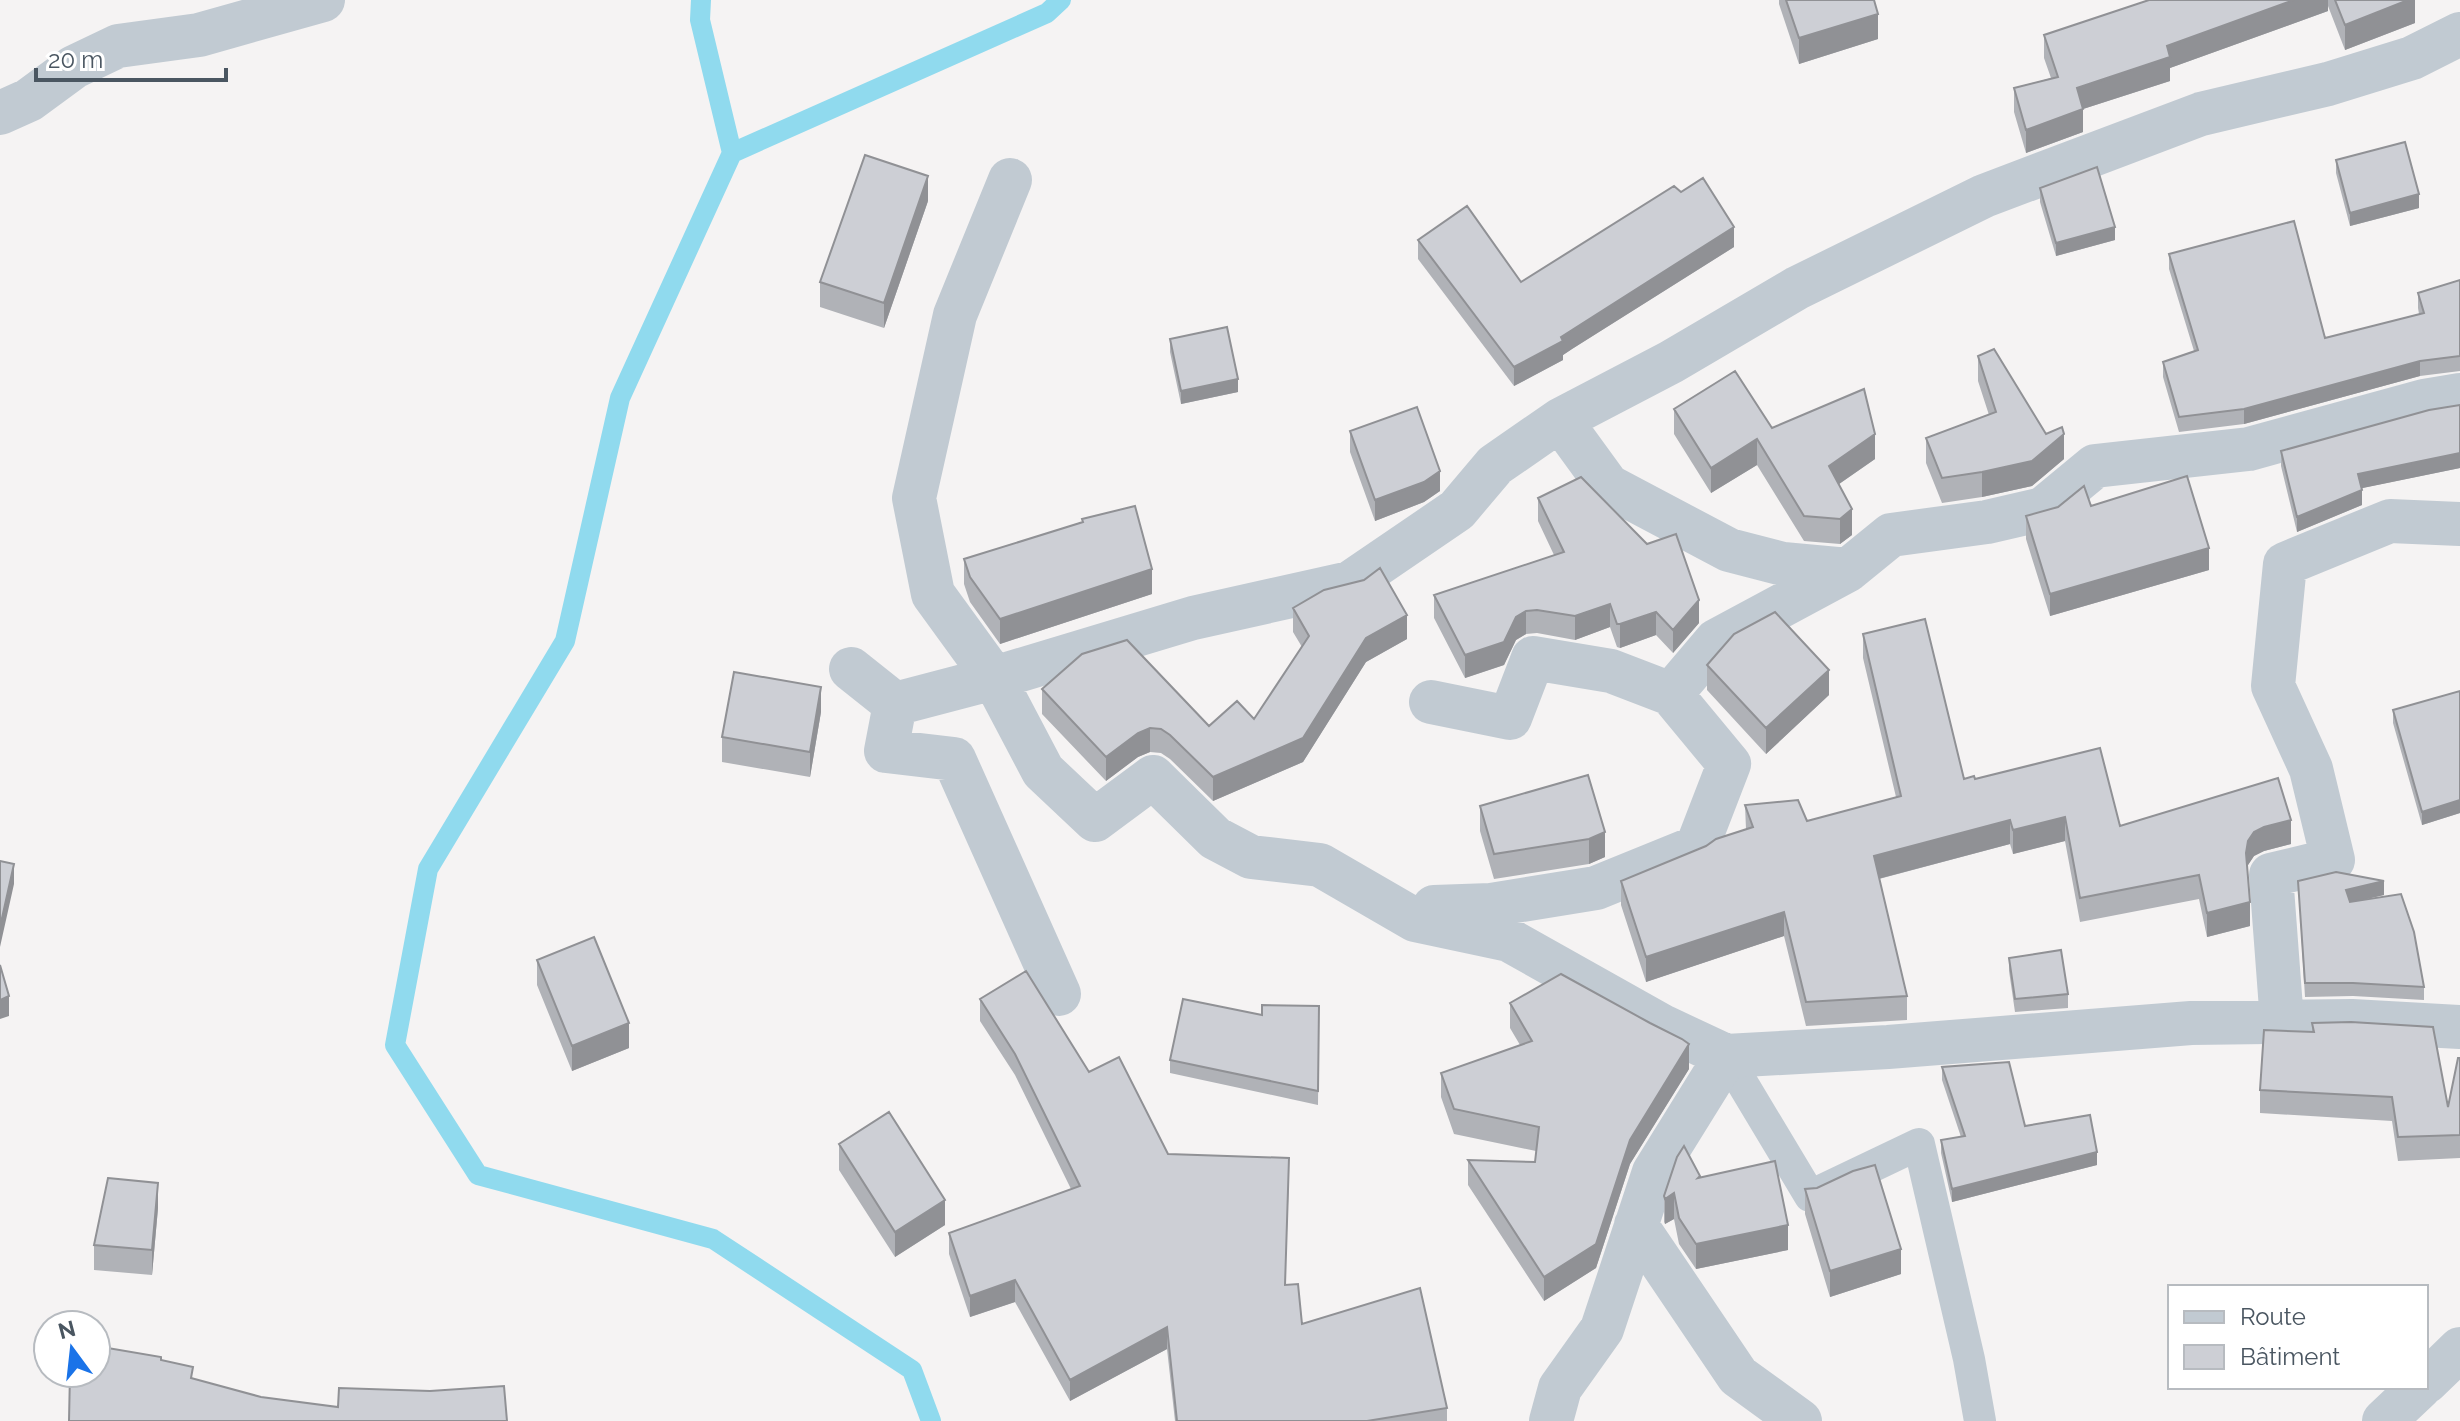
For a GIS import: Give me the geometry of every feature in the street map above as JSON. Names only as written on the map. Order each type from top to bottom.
[{"type":"street","points":[[0,113],[29,100],[74,67],[118,46],[199,35],[323,0]]},
{"type":"street","points":[[895,704],[994,678],[1193,618],[1350,583],[1457,510],[1495,465],[1560,420],[1671,362],[1797,288],[1984,196],[2201,114],[2328,84],[2412,58],[2460,34]]},
{"type":"street","points":[[1010,180],[955,315],[914,498],[933,594],[994,678],[1043,771],[1095,820],[1153,777],[1215,838],[1251,857],[1320,865],[1415,920],[1509,940],[1662,1026],[1726,1056],[1888,1047],[2191,1023],[2352,1021],[2460,1027]]},
{"type":"street","points":[[1671,694],[1716,641],[1848,570],[1891,535],[1987,522],[2043,509],[2095,466],[2249,449],[2424,401],[2460,395]]},
{"type":"street","points":[[1560,420],[1608,486],[1729,550],[1783,564],[1848,570]]},
{"type":"street","points":[[2282,1022],[2271,875],[2333,860],[2311,769],[2273,686],[2285,564],[2390,521],[2460,524]]},
{"type":"street","points":[[1392,908],[1491,905],[1596,888],[1697,847],[1729,764],[1671,694],[1611,671],[1533,658],[1510,718],[1431,702]]},
{"type":"street","points":[[851,669],[895,704]]},
{"type":"street","points":[[895,704],[886,751],[954,759],[1059,994]]},
{"type":"street","points":[[1551,1421],[1560,1388],[1602,1329],[1654,1172],[1726,1056]]},
{"type":"street","points":[[1636,1225],[1738,1376],[1800,1421]]},
{"type":"street","points":[[2428,1380],[2460,1349]]},
{"type":"street","points":[[2384,1421],[2418,1389]]},
{"type":"lane","points":[[1726,1056],[1810,1196],[1919,1144],[1969,1359],[1980,1421]]},
{"type":"building","points":[[1786,0],[1874,0],[1878,14],[1799,38]]},
{"type":"building","points":[[2149,0],[2294,0],[2167,46],[2170,57],[2077,88],[2083,109],[2026,130],[2014,88],[2058,77],[2044,35]]},
{"type":"building","points":[[2335,0],[2408,0],[2345,25]]},
{"type":"building","points":[[2405,142],[2419,194],[2350,213],[2336,160]]},
{"type":"building","points":[[865,155],[928,176],[884,303],[820,282]]},
{"type":"building","points":[[2097,167],[2115,227],[2056,243],[2040,188]]},
{"type":"building","points":[[1703,178],[1734,227],[1561,337],[1563,341],[1514,367],[1418,240],[1467,206],[1521,282],[1674,186],[1681,192]]},
{"type":"building","points":[[2294,221],[2325,338],[2424,313],[2418,293],[2460,280],[2460,356],[2420,361],[2244,409],[2179,417],[2163,362],[2198,350],[2169,254]]},
{"type":"building","points":[[1227,327],[1238,379],[1181,391],[1170,339]]},
{"type":"building","points":[[1994,349],[2046,434],[2062,427],[2064,434],[2032,461],[1942,478],[1926,438],[1996,412],[1978,356]]},
{"type":"building","points":[[1735,371],[1772,428],[1864,389],[1875,434],[1829,466],[1852,509],[1840,519],[1804,516],[1757,439],[1711,468],[1674,409]]},
{"type":"building","points":[[2460,405],[2460,453],[2358,474],[2362,490],[2297,517],[2281,451],[2429,410]]},
{"type":"building","points":[[1417,407],[1440,471],[1424,482],[1375,500],[1350,431]]},
{"type":"building","points":[[2187,476],[2209,548],[2050,594],[2026,516],[2058,507],[2084,486],[2091,506]]},
{"type":"building","points":[[1581,477],[1647,544],[1676,534],[1699,600],[1673,630],[1656,612],[1617,624],[1610,604],[1575,616],[1526,611],[1516,617],[1504,642],[1465,655],[1434,595],[1564,552],[1538,498]]},
{"type":"building","points":[[1135,506],[1152,569],[1000,619],[970,577],[964,559],[1083,522],[1082,519]]},
{"type":"building","points":[[1380,568],[1407,615],[1366,638],[1303,738],[1213,777],[1161,729],[1150,728],[1138,733],[1106,757],[1042,689],[1082,654],[1127,640],[1209,726],[1237,701],[1254,719],[1309,636],[1293,608],[1324,590],[1364,580]]},
{"type":"building","points":[[1775,612],[1829,670],[1766,728],[1707,665],[1734,634]]},
{"type":"building","points":[[1925,619],[1964,779],[1974,776],[1975,779],[2100,748],[2120,826],[2278,778],[2291,820],[2264,827],[2254,832],[2248,841],[2250,902],[2207,913],[2199,875],[2080,898],[2065,817],[2013,830],[2010,820],[1874,856],[1907,996],[1806,1002],[1784,912],[1646,957],[1621,881],[1716,839],[1753,827],[1745,805],[1798,800],[1807,821],[1901,796],[1863,634]]},
{"type":"building","points":[[734,672],[821,687],[810,752],[722,737]]},
{"type":"building","points":[[2460,691],[2460,800],[2422,812],[2393,710]]},
{"type":"building","points":[[1588,775],[1605,832],[1589,839],[1494,854],[1480,806]]},
{"type":"building","points":[[0,861],[14,864],[0,927]]},
{"type":"building","points":[[2336,872],[2384,881],[2346,890],[2350,902],[2401,894],[2414,932],[2424,987],[2305,983],[2298,881]]},
{"type":"building","points":[[594,937],[629,1023],[572,1046],[537,960]]},
{"type":"building","points":[[2061,950],[2068,994],[2015,999],[2009,958]]},
{"type":"building","points":[[0,965],[9,996],[0,1000]]},
{"type":"building","points":[[1026,971],[1089,1072],[1119,1057],[1168,1154],[1289,1158],[1285,1285],[1298,1284],[1302,1324],[1420,1288],[1447,1408],[1367,1421],[1177,1421],[1167,1327],[1070,1380],[1015,1280],[970,1296],[949,1233],[1080,1186],[1015,1054],[980,999]]},
{"type":"building","points":[[1561,974],[1689,1044],[1630,1140],[1596,1244],[1544,1277],[1468,1160],[1535,1162],[1539,1127],[1454,1109],[1441,1073],[1532,1041],[1510,1003]]},
{"type":"building","points":[[1183,999],[1262,1015],[1262,1005],[1319,1006],[1318,1091],[1170,1060]]},
{"type":"building","points":[[2312,1023],[2433,1027],[2448,1107],[2460,1058],[2460,1135],[2398,1137],[2392,1097],[2260,1090],[2264,1030],[2314,1032]]},
{"type":"building","points":[[2009,1062],[2025,1126],[2090,1115],[2097,1152],[1952,1189],[1941,1140],[1965,1136],[1942,1067]]},
{"type":"building","points":[[889,1112],[945,1200],[895,1232],[839,1144]]},
{"type":"building","points":[[1684,1146],[1700,1176],[1698,1178],[1775,1161],[1788,1225],[1696,1244],[1679,1218],[1674,1193],[1665,1199],[1664,1196],[1677,1157]]},
{"type":"building","points":[[1875,1165],[1901,1249],[1830,1271],[1805,1189],[1817,1188],[1853,1171]]},
{"type":"building","points":[[108,1178],[158,1183],[152,1250],[94,1245]]},
{"type":"building","points":[[112,1349],[161,1357],[161,1360],[193,1367],[191,1378],[261,1397],[338,1407],[339,1388],[430,1391],[504,1386],[507,1421],[69,1421],[70,1389],[112,1389]]},
{"type":"waterway","points":[[701,0],[700,20],[732,153],[620,398],[565,641],[428,869],[395,1045],[478,1175],[713,1239],[912,1370],[931,1421]]},
{"type":"waterway","points":[[732,153],[1047,13],[1061,0]]}]
